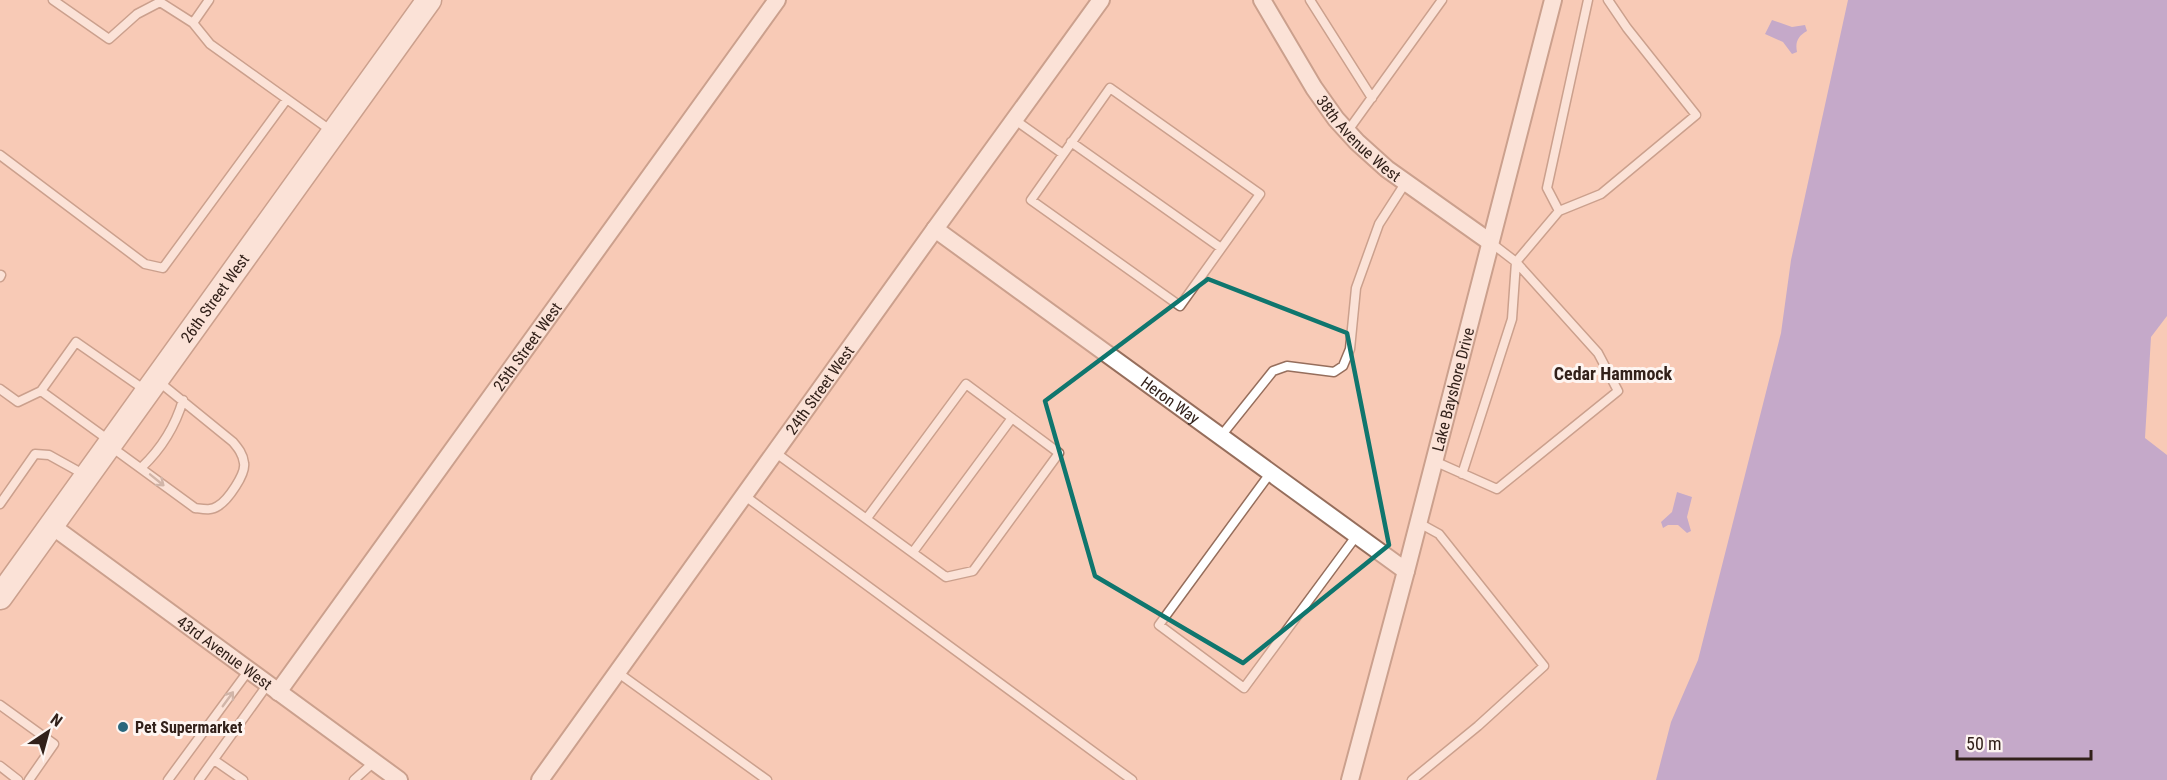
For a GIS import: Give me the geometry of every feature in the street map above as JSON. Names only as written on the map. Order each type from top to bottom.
[{"type":"street","name":"26th Street West","points":[[4,582],[52,526],[429,0]]},
{"type":"street","name":"25th Street West","points":[[273,688],[777,0]]},
{"type":"street","name":"24th Street West","points":[[540,780],[1101,0]]},
{"type":"street","name":"38th Avenue West","points":[[1262,0],[1314,88],[1347,132],[1387,169],[1490,242]]},
{"type":"street","name":"Lake Bayshore Drive","points":[[1350,780],[1419,523],[1552,0]]},
{"type":"street","name":"Heron Way","points":[[935,229],[1406,571]]},
{"type":"street","name":"43rd Avenue West","points":[[52,526],[399,780]]},
{"type":"lane","points":[[53,0],[109,39],[137,14],[160,2],[193,23],[210,44],[334,133]]},
{"type":"lane","points":[[193,23],[209,0]]},
{"type":"lane","points":[[1310,0],[1372,98]]},
{"type":"lane","points":[[1347,132],[1442,0]]},
{"type":"lane","points":[[1559,211],[1547,188],[1588,0]]},
{"type":"lane","points":[[1462,474],[1512,319],[1516,262],[1559,211],[1601,194],[1695,115],[1608,0]]},
{"type":"lane","points":[[1110,88],[1260,194],[1180,306],[1031,200],[1071,142],[1110,88]]},
{"type":"lane","points":[[0,155],[145,264],[163,268],[287,99]]},
{"type":"lane","points":[[1015,120],[1063,154]]},
{"type":"lane","points":[[1071,142],[1221,248]]},
{"type":"lane","points":[[1221,436],[1273,371],[1287,366],[1334,372],[1343,366],[1350,350],[1356,288],[1379,224],[1406,182]]},
{"type":"lane","points":[[1434,461],[1497,489],[1618,391],[1598,353],[1516,262],[1490,242]]},
{"type":"lane","points":[[0,389],[18,402],[41,391],[76,342],[153,386],[183,400],[233,442],[241,452],[245,464],[241,477],[218,507],[208,510],[195,508],[41,391]]},
{"type":"lane","points":[[776,453],[946,576],[973,571],[1059,453],[966,384],[867,518]]},
{"type":"lane","points":[[142,467],[168,436],[178,417],[183,400]]},
{"type":"lane","points":[[913,552],[1012,418]]},
{"type":"lane","points":[[0,504],[35,454],[49,455],[88,476]]},
{"type":"lane","points":[[1271,472],[1159,625],[1244,688],[1357,535]]},
{"type":"lane","points":[[745,496],[1132,780]]},
{"type":"lane","points":[[1412,780],[1478,726],[1544,666],[1439,534],[1419,523]]},
{"type":"lane","points":[[168,780],[249,670]]},
{"type":"lane","points":[[617,672],[768,780]]},
{"type":"lane","points":[[199,780],[273,688]]},
{"type":"lane","points":[[0,705],[54,744],[29,780]]},
{"type":"lane","points":[[214,760],[243,780]]},
{"type":"lane","points":[[354,780],[374,762]]},
{"type":"lane","points":[[0,766],[18,780]]},
{"type":"highlighted area","points":[[1208,279],[1347,333],[1389,545],[1243,663],[1095,576],[1045,401]]},
{"type":"shaded area","points":[[1848,0],[2167,0],[2167,316],[2151,337],[2145,438],[2167,455],[2167,780],[1656,780],[1671,722],[1698,660],[1781,333],[1791,260]]},
{"type":"shaded area","points":[[1772,20],[1792,27],[1805,25],[1807,31],[1798,40],[1797,52],[1792,54],[1783,42],[1765,34]]},
{"type":"shaded area","points":[[1677,492],[1692,497],[1687,517],[1691,531],[1687,533],[1678,525],[1668,525],[1663,528],[1661,522],[1672,512]]},
{"type":"place","name":"Pet Supermarket","points":[[123,727]]},
{"type":"district","name":"Cedar Hammock","points":[[1613,373]]}]
